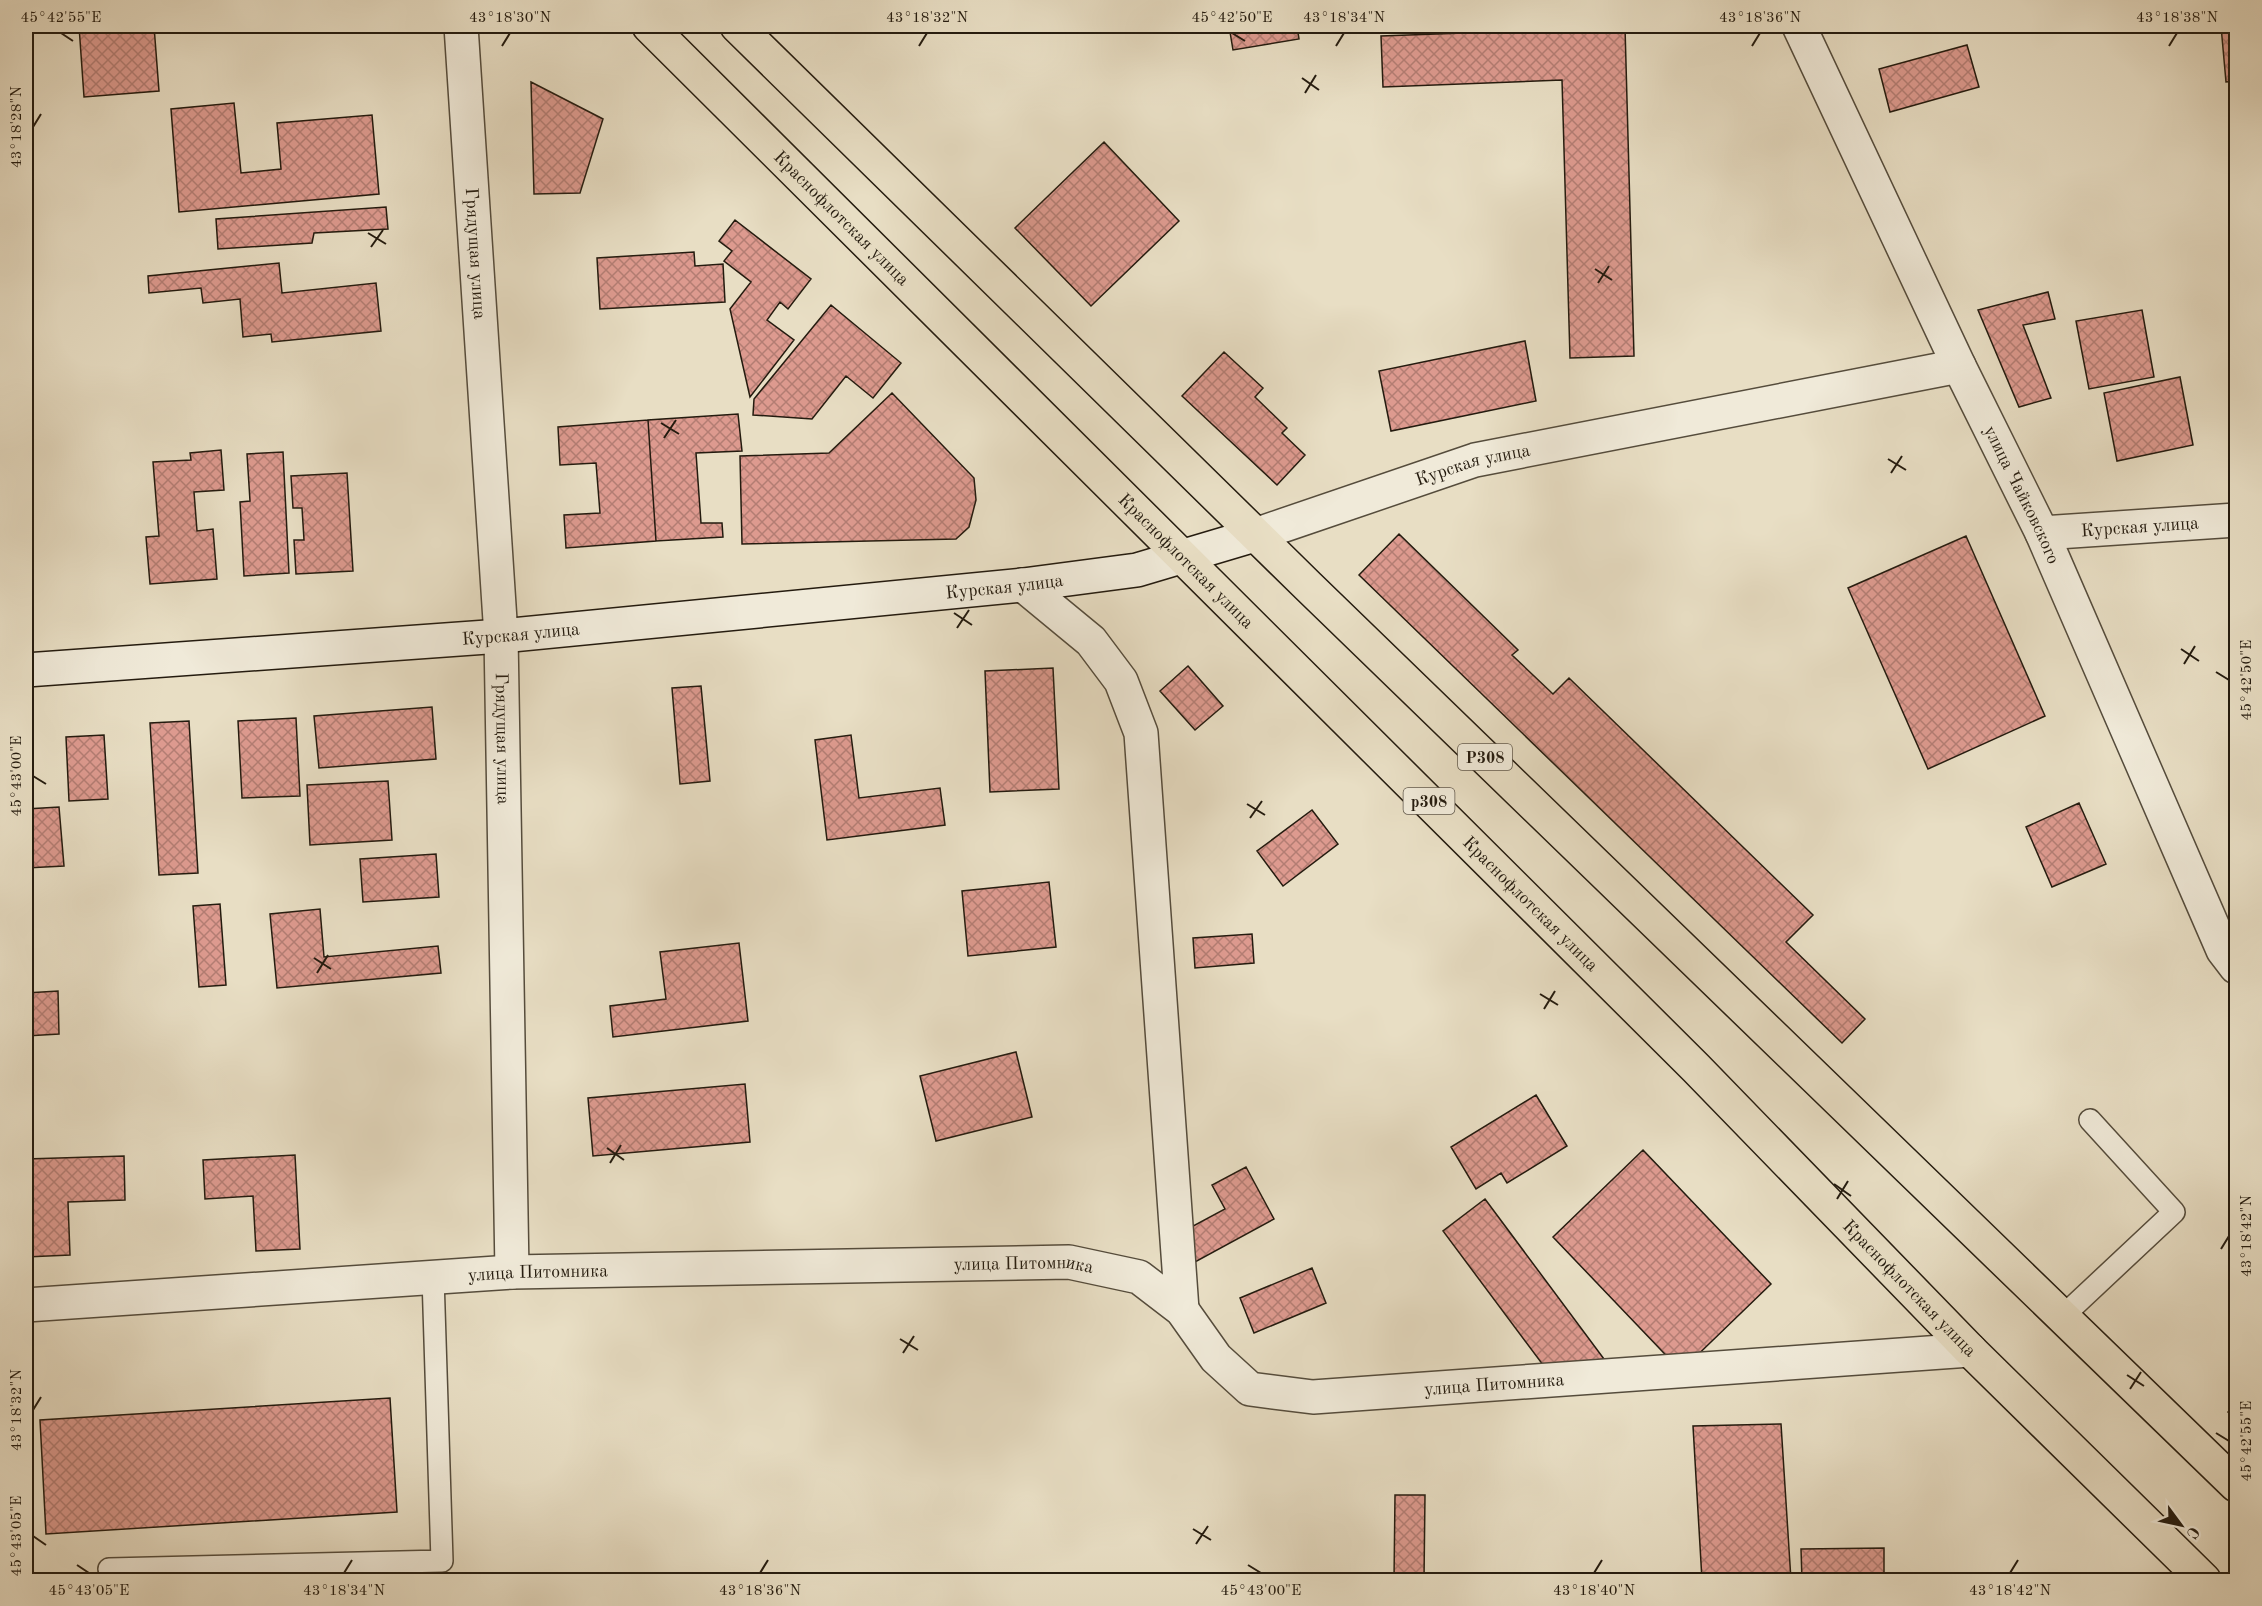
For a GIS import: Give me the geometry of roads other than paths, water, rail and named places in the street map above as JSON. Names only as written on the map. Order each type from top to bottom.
[{"type":"main road","name":"Краснофлотская улица","points":[[649,26],[1185,557],[1696,1068],[1970,1350],[2204,1581]]},
{"type":"main road","name":"P308","points":[[737,26],[1258,534],[1342,619],[2236,1485]]},
{"type":"street","name":"Грядущая улица","points":[[461,26],[501,636],[512,1272]]},
{"type":"street","name":"улица Чайковского","points":[[1798,26],[1959,366],[2042,533],[2223,950],[2236,967]]},
{"type":"street","name":"Курская улица","points":[[26,670],[501,636],[1023,585],[1137,570],[1258,534],[1475,460],[1959,366]]},
{"type":"street","name":"Курская улица","points":[[2042,533],[2236,520]]},
{"type":"street","points":[[1023,585],[1091,640],[1121,681],[1141,733],[1182,1310]]},
{"type":"street","name":"улица Питомника","points":[[26,1305],[512,1272],[1069,1262],[1139,1277],[1182,1310],[1216,1358],[1250,1389],[1313,1397],[1970,1350]]},
{"type":"lane","points":[[2062,1317],[2175,1212],[2090,1120]]},
{"type":"lane","points":[[110,1569],[442,1562],[433,1277]]}]
